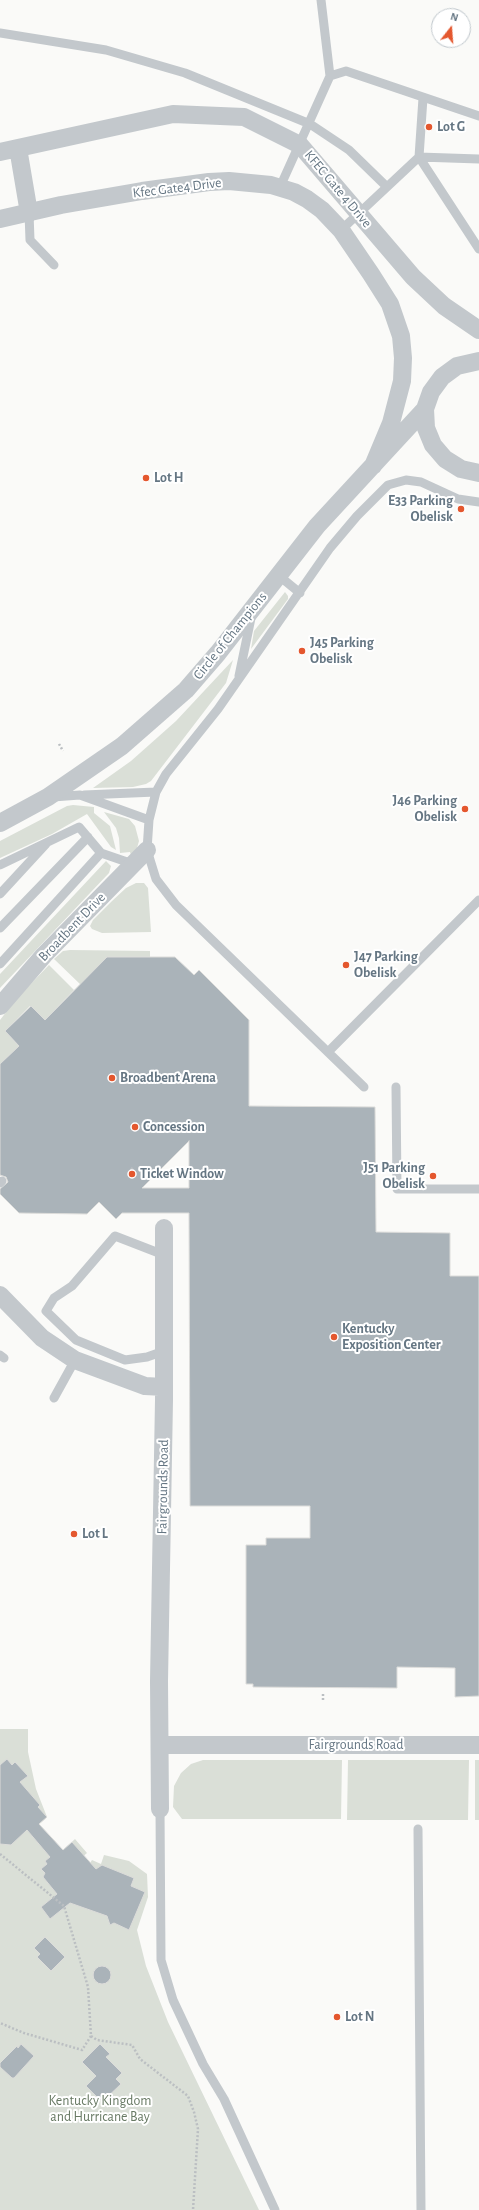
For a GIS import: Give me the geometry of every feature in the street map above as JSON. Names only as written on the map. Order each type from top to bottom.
[{"type":"street","name":"KFEC Gate 4 Drive","points":[[0,152],[173,114],[244,117],[300,145],[413,277],[444,306],[479,330]]},
{"type":"street","points":[[18,148],[29,212]]},
{"type":"street","name":"Kfec Gate4 Drive","points":[[0,219],[61,205],[185,184],[229,181],[280,188],[307,199],[322,210],[340,230],[390,304],[401,336],[403,358],[402,381],[391,423],[373,466]]},
{"type":"street","points":[[479,362],[457,366],[442,377],[431,392],[425,409],[426,428],[433,445],[445,459],[461,469],[479,473]]},
{"type":"street","name":"Circle of Champions","points":[[0,823],[48,797],[122,746],[186,690],[218,653],[316,526],[425,409]]},
{"type":"street","name":"Broadbent Drive","points":[[0,1006],[44,955],[147,850]]},
{"type":"street","name":"Fairgrounds Road","points":[[160,1810],[164,1228]]},
{"type":"street","points":[[0,1295],[42,1338],[75,1360],[144,1386],[164,1387]]},
{"type":"street","name":"Fairgrounds Road","points":[[160,1745],[479,1745]]},
{"type":"lane","points":[[280,188],[310,124],[330,76],[321,0]]},
{"type":"lane","points":[[0,33],[106,50],[185,72],[310,124],[349,150],[386,186]]},
{"type":"lane","points":[[330,76],[346,71],[479,116]]},
{"type":"lane","points":[[423,98],[419,157],[479,249]]},
{"type":"lane","points":[[340,230],[419,157],[479,159]]},
{"type":"lane","points":[[29,212],[30,240],[54,265]]},
{"type":"lane","points":[[364,1087],[176,905],[156,879],[147,850],[149,820],[156,792],[166,774],[238,679],[300,593],[330,548],[357,516],[388,485],[406,480],[421,482],[458,499],[479,502]]},
{"type":"lane","points":[[278,575],[300,593]]},
{"type":"lane","points":[[238,679],[253,607]]},
{"type":"lane","points":[[48,797],[156,792]]},
{"type":"lane","points":[[80,795],[149,820]]},
{"type":"lane","points":[[1,865],[79,827],[101,853],[133,864]]},
{"type":"lane","points":[[0,928],[88,837]]},
{"type":"lane","points":[[0,894],[50,840]]},
{"type":"lane","points":[[0,964],[101,853]]},
{"type":"lane","points":[[328,1052],[479,900]]},
{"type":"lane","points":[[396,1087],[397,1189],[479,1189]]},
{"type":"lane","points":[[164,1255],[115,1236],[72,1286],[54,1298],[46,1311],[76,1340],[125,1360],[147,1357],[164,1351]]},
{"type":"lane","points":[[54,1398],[75,1360]]},
{"type":"lane","points":[[160,1810],[161,1960],[179,2013],[203,2064],[224,2098],[275,2210]]},
{"type":"lane","points":[[418,1830],[421,2210]]},
{"type":"path","points":[[59,744],[63,751]]},
{"type":"path","points":[[323,1694],[323,1702]]},
{"type":"path","points":[[0,1854],[64,1906],[88,1987],[91,2036],[82,2050],[24,2033],[0,2023]]},
{"type":"path","points":[[91,2036],[97,2040],[132,2046],[140,2059],[188,2096],[198,2129],[193,2210]]},
{"type":"green space","points":[[285,592],[288,599],[251,649],[254,631]]},
{"type":"green space","points":[[233,660],[226,683],[151,781],[146,784],[133,787],[93,788],[131,761],[176,721]]},
{"type":"green space","points":[[73,805],[94,807],[94,813],[110,826],[116,850],[111,847],[87,814],[52,834],[0,858],[0,841],[67,806]]},
{"type":"green space","points":[[104,812],[129,819],[135,826],[139,841],[137,848],[131,855],[130,852],[120,853],[119,838],[116,828]]},
{"type":"green space","points":[[106,861],[111,866],[109,873],[0,988],[0,974]]},
{"type":"green space","points":[[136,883],[144,883],[148,888],[151,932],[102,933],[92,929],[90,926],[93,920],[126,888]]},
{"type":"green space","points":[[63,951],[150,951],[150,958],[81,985],[54,959]]},
{"type":"green space","points":[[49,965],[74,990],[45,1020],[30,1006],[5,1031],[19,1046],[0,1064],[0,1020],[17,998]]},
{"type":"green space","name":"Kentucky Kingdom and Hurricane Bay","points":[[0,1729],[28,1729],[28,1752],[36,1789],[47,1817],[38,1825],[55,1841],[61,1852],[75,1839],[87,1853],[80,1859],[90,1863],[92,1860],[101,1864],[104,1855],[129,1861],[147,1874],[148,1897],[137,1930],[146,1966],[168,2022],[259,2210],[0,2210]]},
{"type":"green space","points":[[203,1760],[342,1760],[341,1819],[182,1819],[173,1807],[174,1786],[181,1773],[191,1764]]},
{"type":"green space","points":[[348,1760],[469,1760],[468,1820],[347,1820]]},
{"type":"green space","points":[[475,1760],[479,1760],[479,1820],[475,1820]]},
{"type":"building","name":"Kentucky Exposition Center","points":[[107,957],[175,957],[194,975],[199,970],[249,1020],[249,1106],[375,1107],[376,1232],[450,1233],[450,1276],[479,1276],[479,1696],[455,1697],[455,1668],[397,1667],[397,1688],[253,1687],[253,1684],[246,1684],[246,1545],[266,1545],[266,1538],[310,1538],[310,1506],[190,1506],[189,1213],[122,1213],[116,1219],[99,1202],[87,1214],[19,1213],[0,1194],[0,1189],[8,1182],[6,1177],[0,1175],[0,1064],[19,1046],[5,1031],[31,1006],[45,1020]],"holes":[[[189,1141],[189,1188],[142,1188]]]},
{"type":"building","points":[[7,1759],[12,1765],[15,1762],[28,1776],[20,1782],[40,1805],[38,1807],[47,1817],[39,1824],[63,1850],[72,1842],[96,1869],[102,1865],[134,1878],[131,1886],[145,1892],[129,1930],[114,1923],[110,1925],[107,1916],[70,1903],[50,1919],[41,1907],[57,1894],[43,1877],[45,1873],[41,1869],[47,1864],[45,1861],[50,1857],[27,1830],[11,1845],[0,1844],[0,1765]]},
{"type":"building","points":[[45,1937],[65,1957],[51,1971],[37,1957],[40,1954],[34,1948]]},
{"type":"building","points":[[102,1966],[108,1969],[111,1975],[108,1981],[102,1984],[96,1981],[93,1975],[96,1969]]},
{"type":"building","points":[[21,2044],[34,2056],[14,2078],[12,2078],[0,2067],[0,2063],[17,2046],[18,2048]]},
{"type":"building","points":[[100,2044],[110,2054],[106,2057],[122,2073],[116,2079],[121,2084],[102,2102],[86,2086],[96,2076],[82,2062]]},
{"type":"place","name":"Lot G","points":[[429,127]]},
{"type":"place","name":"Lot H","points":[[146,478]]},
{"type":"place","name":"E33 Parking Obelisk","points":[[461,509]]},
{"type":"place","name":"J45 Parking Obelisk","points":[[302,651]]},
{"type":"place","name":"J46 Parking Obelisk","points":[[465,809]]},
{"type":"place","name":"J47 Parking Obelisk","points":[[346,965]]},
{"type":"place","name":"Broadbent Arena","points":[[112,1078]]},
{"type":"place","name":"Concession","points":[[135,1127]]},
{"type":"place","name":"Ticket Window","points":[[132,1174]]},
{"type":"place","name":"J51 Parking Obelisk","points":[[433,1176]]},
{"type":"place","name":"Kentucky Exposition Center","points":[[334,1337]]},
{"type":"place","name":"Lot L","points":[[74,1534]]},
{"type":"place","name":"Lot N","points":[[337,2017]]}]
